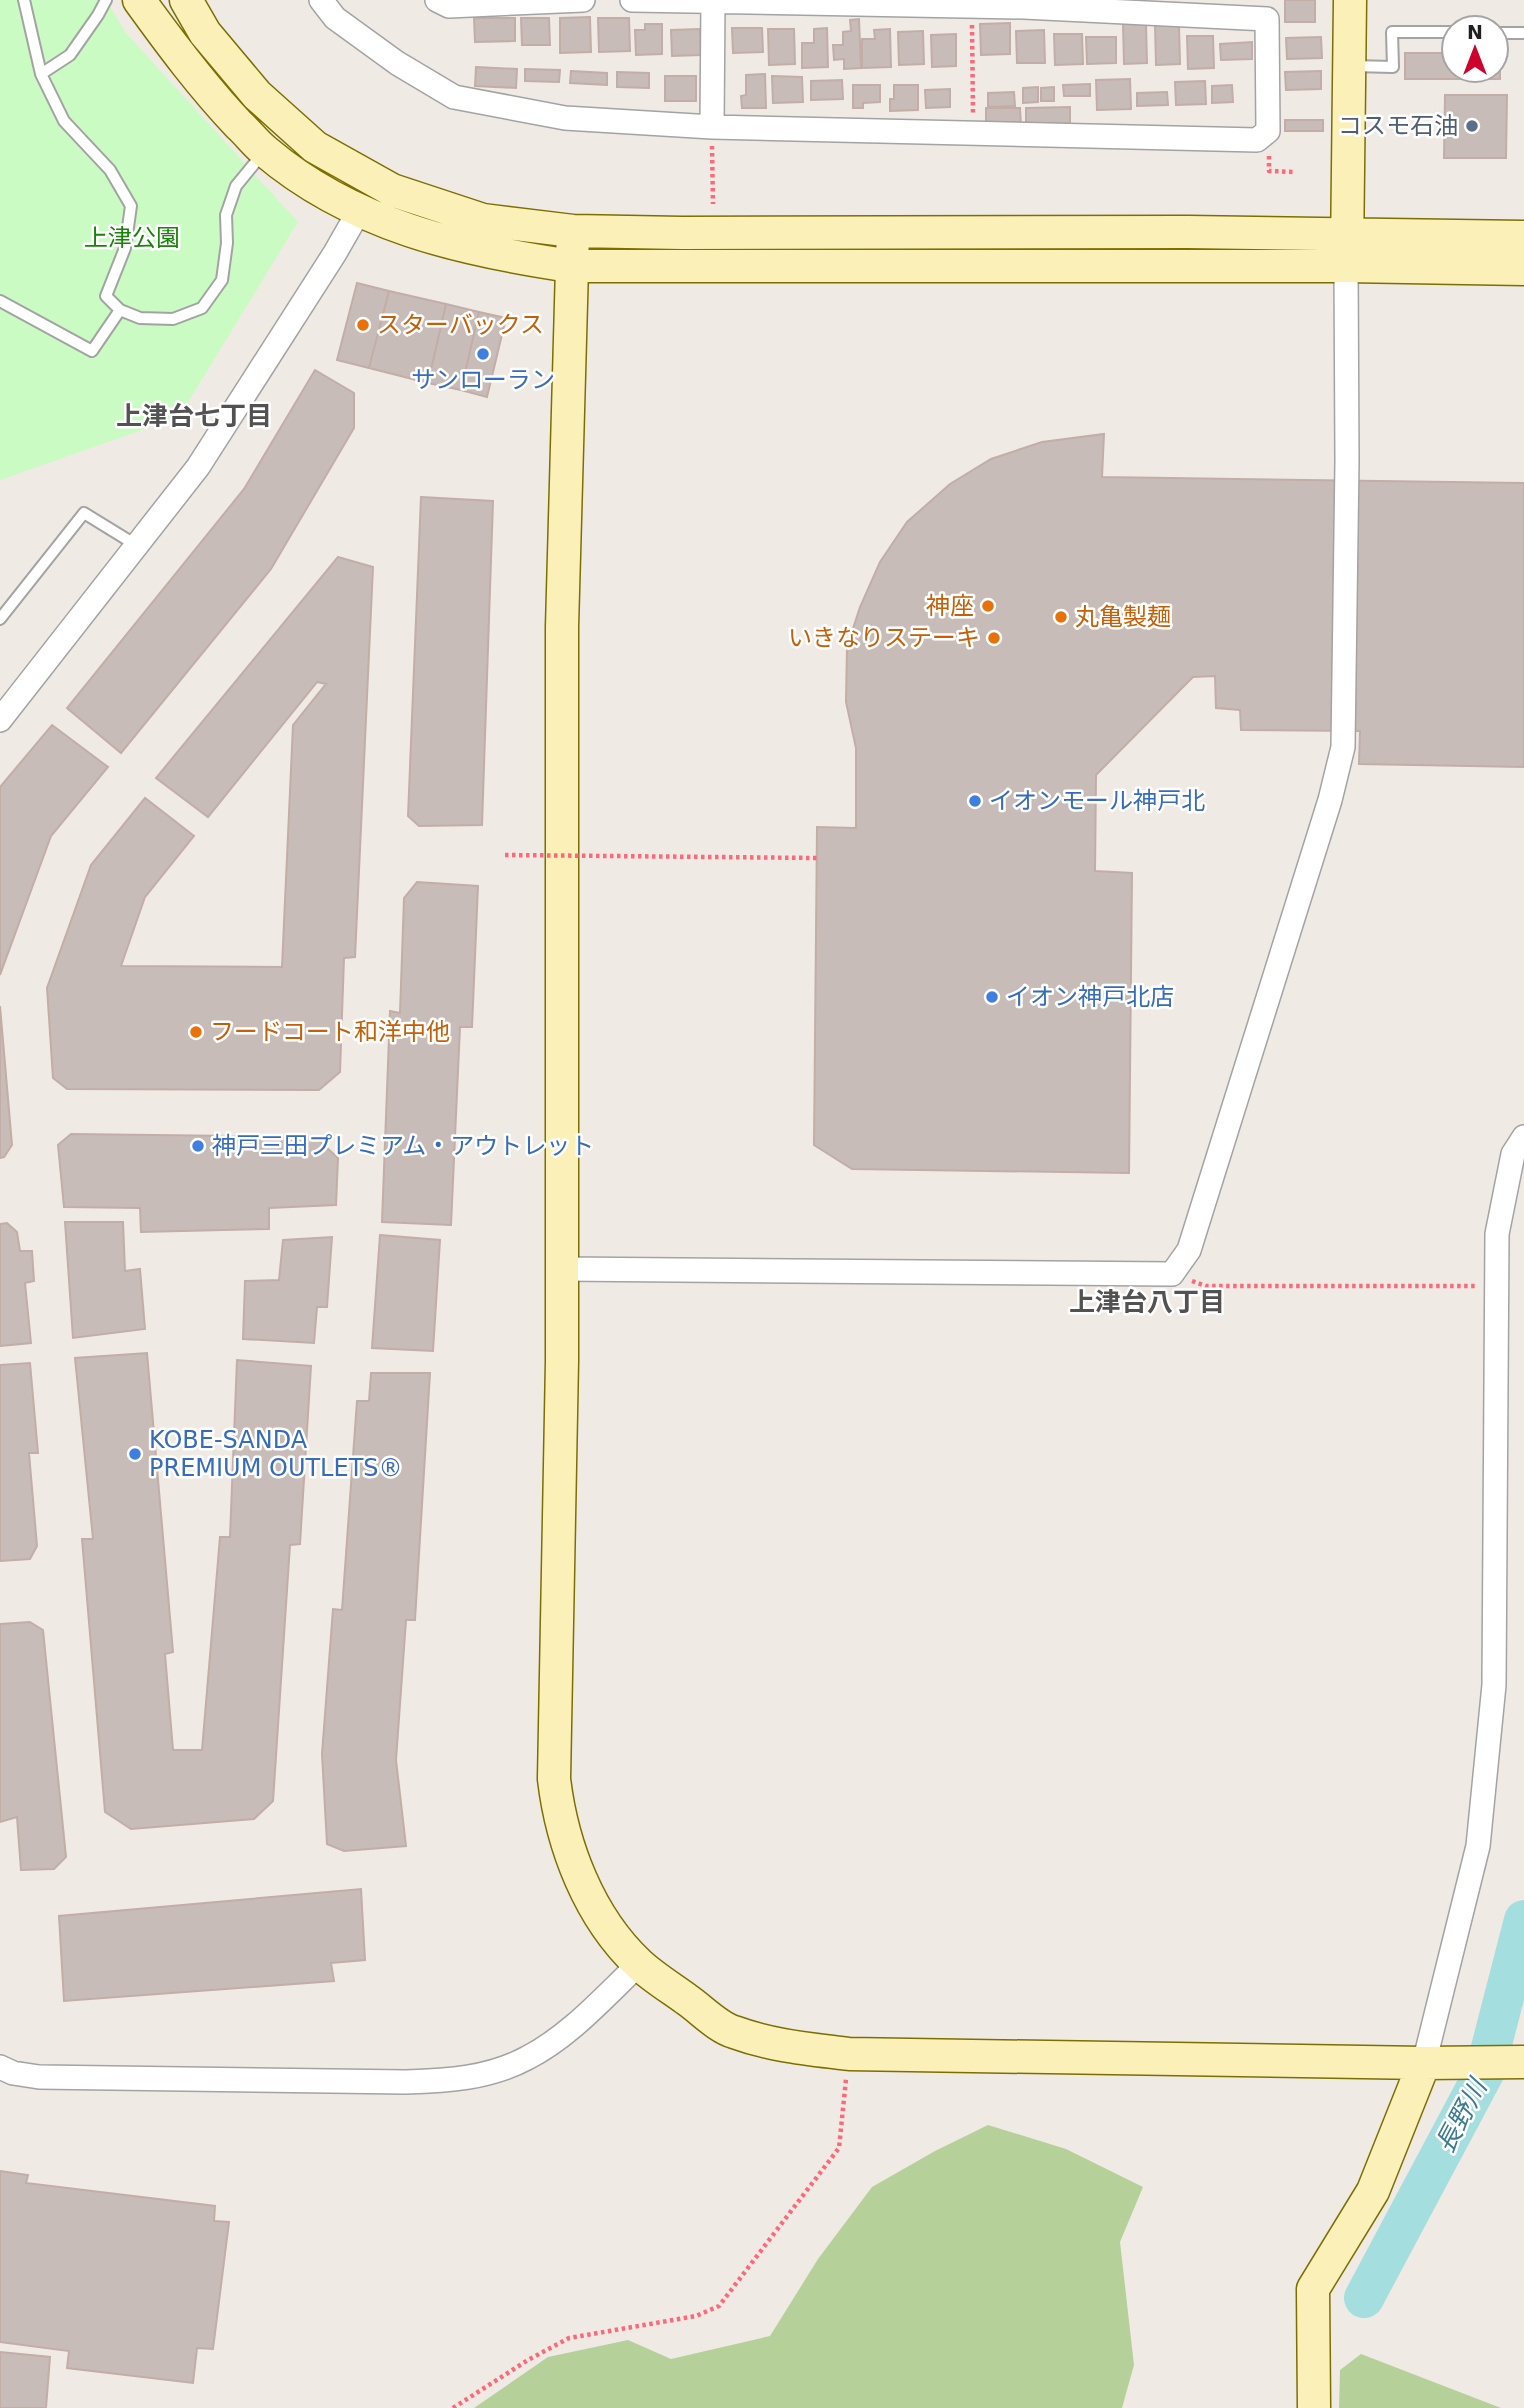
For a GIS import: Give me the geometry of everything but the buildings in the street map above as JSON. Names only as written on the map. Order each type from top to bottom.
[{"type":"street","points":[[139,0],[174,49],[217,101],[265,151],[313,186],[389,224],[453,245],[505,257],[571,267],[1346,266],[1524,269]]},
{"type":"street","points":[[186,0],[205,33],[257,95],[316,147],[392,190],[483,220],[573,231],[682,233],[1188,232],[1524,237]]},
{"type":"street","points":[[321,0],[335,18],[397,63],[454,97],[565,118],[712,127],[1257,141],[1268,131],[1267,19],[971,6],[632,0]]},
{"type":"street","points":[[437,0],[449,6],[583,0]]},
{"type":"street","points":[[562,1269],[1172,1273],[1189,1250],[1330,800],[1343,747],[1350,0]]},
{"type":"street","points":[[712,127],[713,1]]},
{"type":"street","points":[[0,720],[198,467],[359,211]]},
{"type":"street","points":[[573,231],[562,641],[562,1361],[554,1779],[557,1810],[565,1838],[588,1895],[603,1920],[639,1965],[731,2032],[785,2047],[849,2054],[1424,2063],[1524,2062]]},
{"type":"street","points":[[1314,2408],[1313,2289],[1373,2191],[1424,2063],[1478,1846],[1493,1698],[1496,1234],[1513,1154],[1524,1138]]},
{"type":"street","points":[[0,2067],[13,2073],[39,2077],[405,2082],[465,2078],[527,2059],[551,2043],[639,1965]]},
{"type":"lane","points":[[24,0],[41,74],[64,121],[110,170],[131,206],[125,248],[106,296],[120,310],[139,318],[173,318],[202,308],[222,280],[227,243],[226,215],[236,186],[265,151]]},
{"type":"lane","points":[[41,74],[69,55],[106,0]]},
{"type":"lane","points":[[1349,66],[1393,66],[1392,32],[1440,32]]},
{"type":"lane","points":[[5,304],[92,351],[120,310]]},
{"type":"lane","points":[[0,619],[84,513],[136,545]]},
{"type":"path","points":[[971,6],[973,134]]},
{"type":"path","points":[[712,127],[713,204]]},
{"type":"path","points":[[1268,131],[1269,172],[1295,172]]},
{"type":"path","points":[[505,855],[817,858]]},
{"type":"path","points":[[1172,1273],[1206,1286],[1496,1286]]},
{"type":"path","points":[[453,2408],[528,2360],[569,2338],[696,2316],[719,2306],[839,2148],[849,2054]]},
{"type":"green space","name":"上津公園","points":[[0,0],[106,0],[126,33],[298,222],[179,417],[0,480]]},
{"type":"green space","points":[[988,2125],[1066,2149],[1143,2187],[1120,2242],[1134,2365],[1122,2408],[474,2408],[548,2357],[628,2340],[671,2359],[770,2336],[818,2259],[872,2187]]},
{"type":"green space","points":[[1361,2354],[1501,2408],[1339,2408],[1340,2370]]},
{"type":"waterway","name":"長野川","points":[[1364,2298],[1485,2071],[1524,1920]]},
{"type":"place","name":"コスモ石油","points":[[1472,126]]},
{"type":"place","name":"スターバックス","points":[[363,325]]},
{"type":"place","name":"サンローラン","points":[[483,354]]},
{"type":"place","name":"神座","points":[[988,606]]},
{"type":"place","name":"丸亀製麺","points":[[1061,617]]},
{"type":"place","name":"いきなりステーキ","points":[[994,638]]},
{"type":"place","name":"イオンモール神戸北","points":[[975,801]]},
{"type":"place","name":"イオン神戸北店","points":[[992,997]]},
{"type":"place","name":"フードコート和洋中他","points":[[196,1032]]},
{"type":"place","name":"神戸三田プレミアム・アウトレット","points":[[198,1146]]},
{"type":"place","name":"KOBE-SANDA PREMIUM OUTLETS®","points":[[135,1454]]},
{"type":"district","name":"上津台七丁目","points":[[194,416]]},
{"type":"district","name":"上津台八丁目","points":[[1147,1302]]}]
